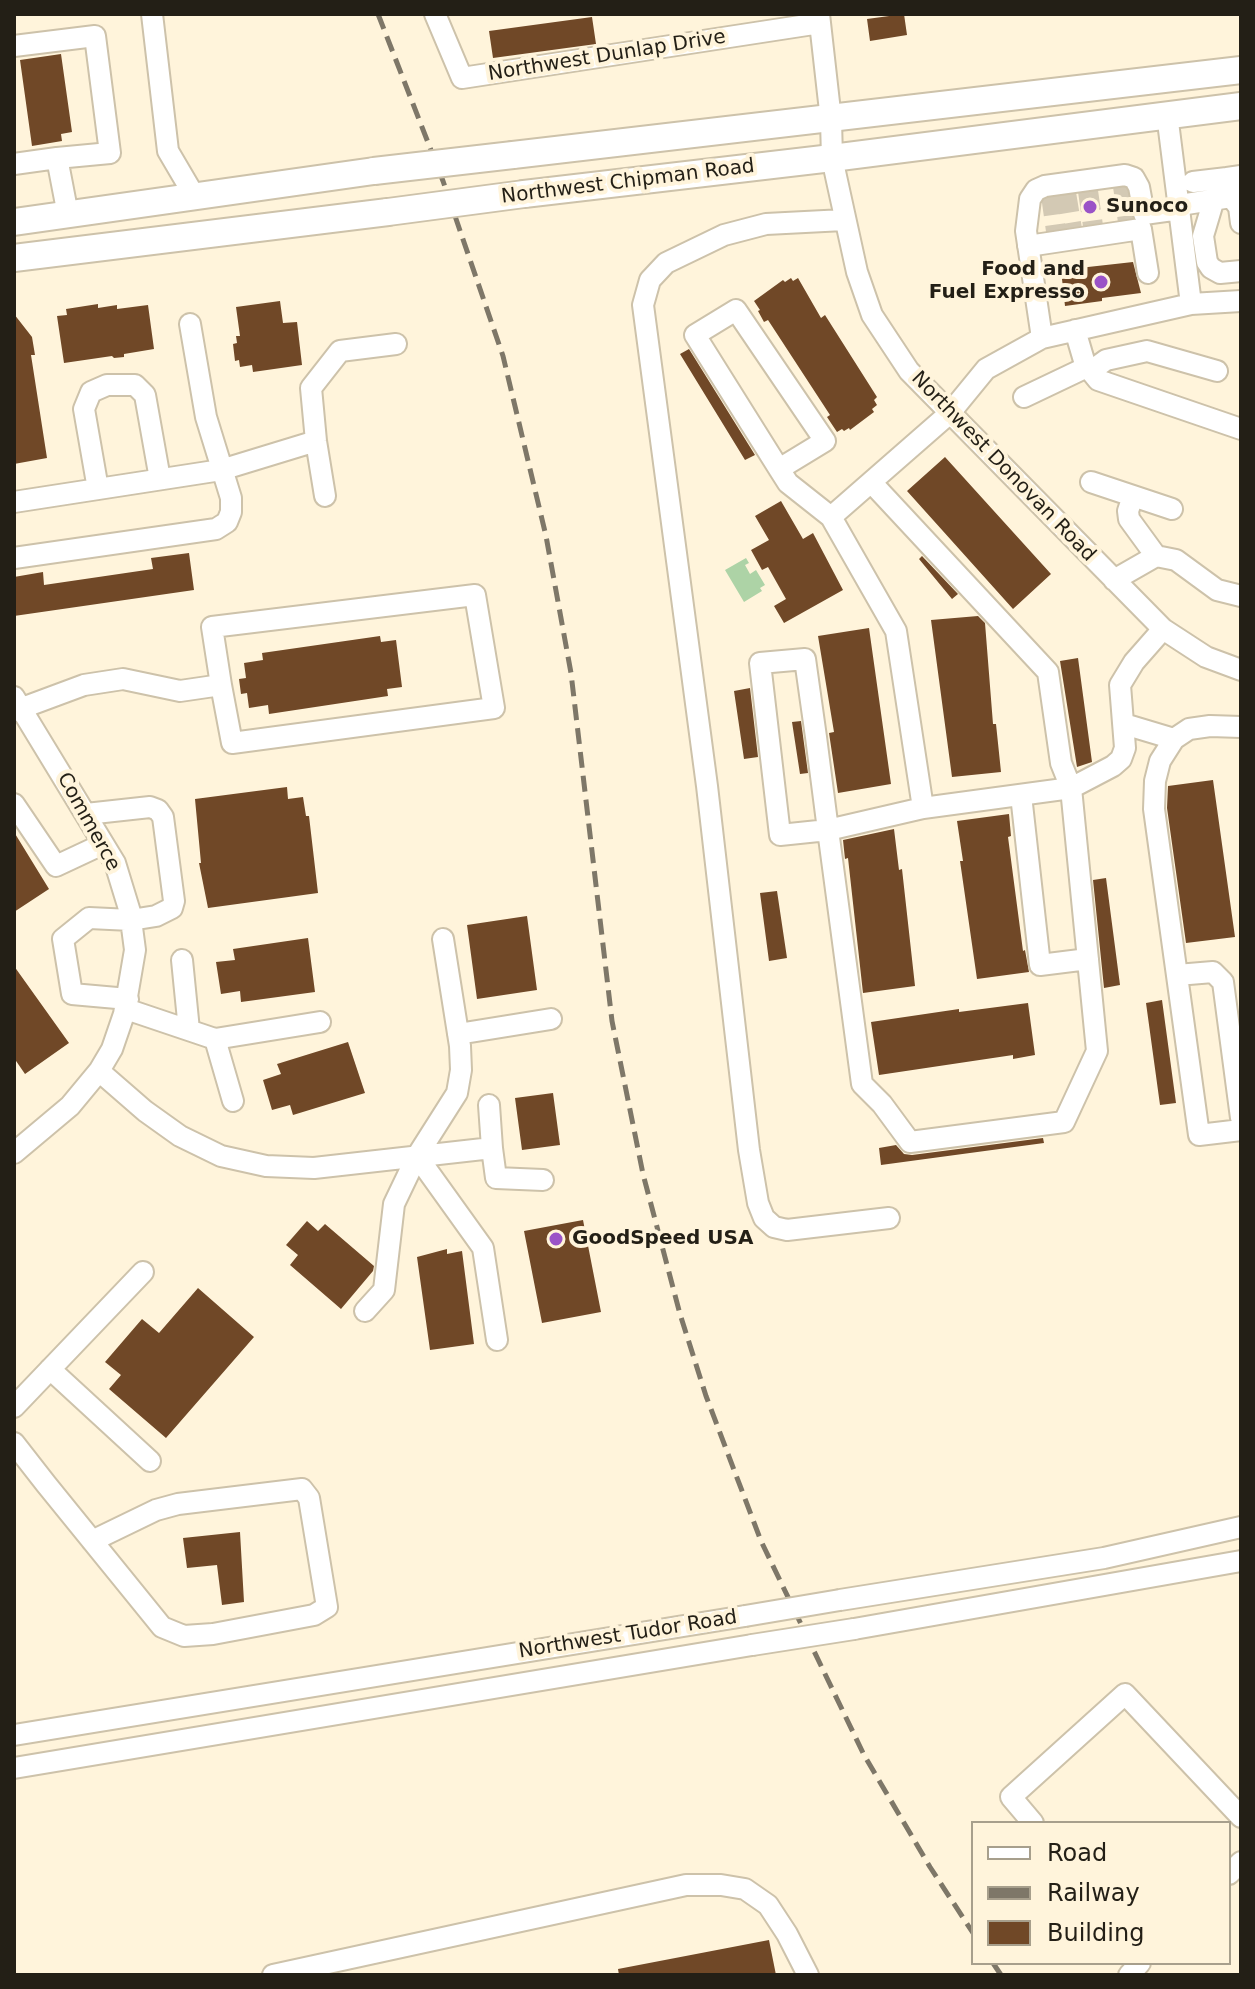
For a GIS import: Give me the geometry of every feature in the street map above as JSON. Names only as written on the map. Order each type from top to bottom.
[{"type":"main road","name":"Northwest Chipman Road","points":[[14,222],[374,171],[1241,70]]},
{"type":"main road","name":"Northwest Chipman Road","points":[[14,258],[1241,106]]},
{"type":"street","points":[[152,14],[168,151],[195,197]]},
{"type":"street","name":"Northwest Dunlap Drive","points":[[435,14],[462,78],[820,19]]},
{"type":"street","name":"Northwest Donovan Road","points":[[820,19],[832,158],[857,272],[872,315],[909,371],[1163,629],[1206,657],[1241,670]]},
{"type":"street","points":[[14,46],[95,36],[110,153],[14,164]]},
{"type":"street","points":[[1167,114],[1191,304]]},
{"type":"street","points":[[57,158],[68,215]]},
{"type":"street","points":[[1042,338],[1026,231],[1030,199],[1036,190],[1134,178],[1139,187],[1129,225],[1148,273]]},
{"type":"street","points":[[1193,182],[1228,187]]},
{"type":"street","points":[[1028,246],[1064,235],[1129,225],[1228,187]]},
{"type":"street","points":[[1228,187],[1239,207],[1241,223]]},
{"type":"street","points":[[1228,187],[1203,236],[1207,262],[1220,273],[1241,271]]},
{"type":"street","points":[[844,220],[766,224],[724,235],[666,263],[650,280],[643,305],[699,723],[749,1150],[758,1203],[764,1218],[774,1227],[787,1230],[889,1218]]},
{"type":"street","points":[[831,517],[950,413],[986,369],[1042,338],[1191,304],[1241,301]]},
{"type":"street","points":[[779,469],[825,441],[736,310],[695,335],[779,469],[788,483],[831,517],[896,631],[923,808]]},
{"type":"street","points":[[14,558],[222,526],[230,517],[232,506],[228,468],[206,417],[190,324]]},
{"type":"street","points":[[1075,330],[1089,369],[1098,380],[1241,429]]},
{"type":"street","points":[[325,496],[311,388],[340,351],[396,344]]},
{"type":"street","points":[[1024,397],[1106,360],[1147,351],[1217,371]]},
{"type":"street","points":[[98,489],[84,409],[91,392],[107,385],[135,385],[145,395],[160,479]]},
{"type":"street","points":[[14,502],[228,468],[316,441]]},
{"type":"street","points":[[871,482],[1048,672],[1061,763],[1071,788],[1097,1051],[1064,1122],[910,1142],[882,1104],[862,1084],[828,830],[805,659],[760,663],[780,835],[828,830],[923,808],[1071,788],[1108,769],[1121,759],[1125,748],[1120,685],[1134,662],[1163,629]]},
{"type":"street","points":[[1091,482],[1172,509]]},
{"type":"street","points":[[1133,496],[1129,519],[1156,556]]},
{"type":"street","points":[[1114,580],[1156,556],[1176,560],[1217,590],[1241,596]]},
{"type":"street","points":[[475,595],[494,708],[232,743],[221,685],[212,627],[475,595]]},
{"type":"street","points":[[16,705],[84,685],[123,679],[180,691],[221,685]]},
{"type":"street","name":"Commerce","points":[[16,705],[115,863],[131,920],[135,950],[127,1004],[112,1049],[99,1071],[70,1106],[17,1143]]},
{"type":"street","points":[[1124,724],[1174,739]]},
{"type":"street","points":[[1241,727],[1189,729],[1174,739],[1160,761],[1155,781],[1154,809],[1199,1135],[1241,1130]]},
{"type":"street","points":[[1021,795],[1040,965],[1088,959]]},
{"type":"street","points":[[14,804],[56,866],[103,844]]},
{"type":"street","points":[[86,814],[150,807],[158,810],[163,817],[174,901],[172,908],[156,916],[131,920],[89,918],[63,939],[72,994],[127,1004],[215,1039],[320,1022]]},
{"type":"street","points":[[365,1311],[384,1290],[394,1204],[417,1156],[457,1093],[461,1070],[458,1034],[443,939]]},
{"type":"street","points":[[182,960],[189,1030]]},
{"type":"street","points":[[1177,975],[1213,972],[1223,982],[1241,1118]]},
{"type":"street","points":[[458,1034],[551,1019]]},
{"type":"street","points":[[215,1039],[233,1101]]},
{"type":"street","points":[[99,1071],[145,1111],[180,1136],[221,1156],[266,1166],[314,1168],[492,1148]]},
{"type":"street","points":[[489,1105],[496,1178],[543,1180]]},
{"type":"street","points":[[417,1156],[483,1248],[497,1340]]},
{"type":"street","points":[[14,1407],[143,1272]]},
{"type":"street","points":[[50,1369],[150,1461]]},
{"type":"street","points":[[14,1443],[92,1541],[162,1627],[184,1636],[213,1634],[314,1615],[327,1607],[309,1498],[302,1489],[178,1504],[156,1510],[92,1541]]},
{"type":"street","name":"Northwest Tudor Road","points":[[14,1735],[1104,1558],[1241,1527]]},
{"type":"street","name":"Northwest Tudor Road","points":[[14,1768],[854,1629],[1241,1561]]},
{"type":"street","points":[[1031,1821],[1011,1797],[1125,1694],[1241,1817]]},
{"type":"street","points":[[206,1704],[220,1735]]},
{"type":"street","points":[[273,1975],[686,1885],[721,1885],[745,1889],[768,1905],[808,1975]]},
{"type":"shaded area","points":[[746,558],[749,563],[745,565],[750,574],[756,570],[765,585],[760,588],[762,591],[744,602],[725,570]]},
{"type":"building","points":[[904,14],[907,35],[870,41],[867,19]]},
{"type":"building","points":[[592,17],[596,44],[493,58],[489,31]]},
{"type":"building","points":[[61,54],[72,132],[61,134],[62,141],[32,146],[20,60]]},
{"type":"building","name":"Food and Fuel Expresso","points":[[1133,262],[1141,293],[1065,306],[1061,270]]},
{"type":"building","points":[[791,278],[793,281],[798,278],[821,318],[825,315],[877,397],[874,400],[877,405],[872,409],[874,412],[850,430],[837,432],[827,417],[830,415],[768,320],[764,322],[754,301],[783,280],[785,282]]},
{"type":"building","points":[[280,301],[283,323],[297,322],[302,365],[253,372],[252,365],[240,367],[239,360],[235,361],[233,344],[237,343],[236,336],[240,336],[236,307]]},
{"type":"building","points":[[98,304],[98,308],[117,305],[117,309],[148,305],[154,349],[124,354],[124,357],[64,363],[57,316],[67,315],[66,309]]},
{"type":"building","points":[[14,314],[32,337],[35,355],[31,355],[47,458],[14,464]]},
{"type":"building","points":[[689,349],[755,455],[745,460],[680,354]]},
{"type":"building","points":[[945,457],[1051,574],[1013,609],[907,491]]},
{"type":"building","points":[[781,501],[803,539],[813,533],[843,590],[784,623],[774,606],[786,599],[768,567],[762,570],[751,550],[769,540],[755,516]]},
{"type":"building","points":[[189,553],[194,590],[14,616],[14,577],[43,572],[44,585],[153,569],[151,558]]},
{"type":"building","points":[[922,556],[958,594],[952,599],[919,559]]},
{"type":"building","points":[[978,616],[985,623],[993,724],[996,724],[1001,772],[952,777],[931,620]]},
{"type":"building","points":[[869,628],[891,784],[838,793],[829,733],[834,732],[818,636]]},
{"type":"building","points":[[380,636],[381,642],[396,640],[402,687],[387,689],[388,696],[269,714],[268,705],[249,708],[247,693],[241,694],[239,679],[246,678],[244,663],[263,660],[262,653]]},
{"type":"building","points":[[1078,658],[1092,762],[1077,767],[1060,661]]},
{"type":"building","points":[[750,688],[758,757],[744,759],[734,691]]},
{"type":"building","points":[[801,721],[808,773],[800,774],[792,722]]},
{"type":"building","points":[[1213,780],[1235,937],[1186,943],[1167,808],[1168,786]]},
{"type":"building","points":[[287,787],[288,799],[303,797],[306,816],[309,816],[318,893],[208,908],[199,863],[195,799]]},
{"type":"building","points":[[1009,814],[1011,836],[1008,837],[1023,951],[1029,972],[977,979],[957,821]]},
{"type":"building","points":[[894,829],[899,870],[902,869],[915,986],[863,993],[848,858],[845,859],[843,840]]},
{"type":"building","points":[[14,832],[49,889],[14,912]]},
{"type":"building","points":[[1106,878],[1120,985],[1104,988],[1093,880]]},
{"type":"building","points":[[777,891],[787,958],[769,961],[760,893]]},
{"type":"building","points":[[527,916],[537,990],[477,999],[467,925]]},
{"type":"building","points":[[308,938],[315,992],[241,1002],[240,991],[221,994],[216,962],[235,960],[233,949]]},
{"type":"building","points":[[14,966],[69,1043],[25,1074],[14,1058]]},
{"type":"building","points":[[1162,1000],[1176,1103],[1160,1105],[1146,1003]]},
{"type":"building","points":[[1028,1003],[1035,1055],[1013,1059],[1013,1055],[879,1075],[871,1022]]},
{"type":"building","points":[[348,1042],[365,1093],[293,1115],[290,1105],[272,1110],[263,1080],[281,1074],[277,1064]]},
{"type":"building","points":[[553,1093],[560,1145],[522,1150],[515,1098]]},
{"type":"building","points":[[1043,1138],[1044,1143],[881,1165],[879,1148],[896,1145],[904,1154],[912,1155]]},
{"type":"building","points":[[583,1220],[601,1312],[542,1323],[524,1231]]},
{"type":"building","points":[[307,1221],[318,1231],[325,1224],[374,1266],[341,1309],[290,1265],[298,1255],[286,1245]]},
{"type":"building","points":[[447,1249],[447,1254],[462,1251],[474,1344],[430,1350],[417,1257]]},
{"type":"building","points":[[198,1288],[254,1337],[166,1438],[109,1389],[121,1375],[105,1362],[142,1319],[159,1333]]},
{"type":"building","points":[[240,1532],[244,1602],[222,1605],[217,1565],[187,1568],[183,1538]]},
{"type":"building","points":[[769,1940],[776,1975],[619,1975],[618,1969]]},
{"type":"tunnel","points":[[1123,186],[1128,222]]},
{"type":"tunnel","points":[[1088,191],[1093,226]]},
{"type":"tunnel","points":[[1066,193],[1072,229]]},
{"type":"tunnel","points":[[1051,195],[1056,231]]},
{"type":"railway","points":[[378,14],[443,181],[503,356],[546,536],[571,673],[612,1021],[643,1174],[680,1314],[706,1396],[761,1541],[864,1755],[971,1930]]},
{"type":"railway","points":[[994,1965],[1001,1975]]},
{"type":"place","name":"Sunoco","points":[[1090,207]]},
{"type":"place","name":"Food and Fuel Expresso","points":[[1101,282]]},
{"type":"place","name":"GoodSpeed USA","points":[[556,1239]]}]
